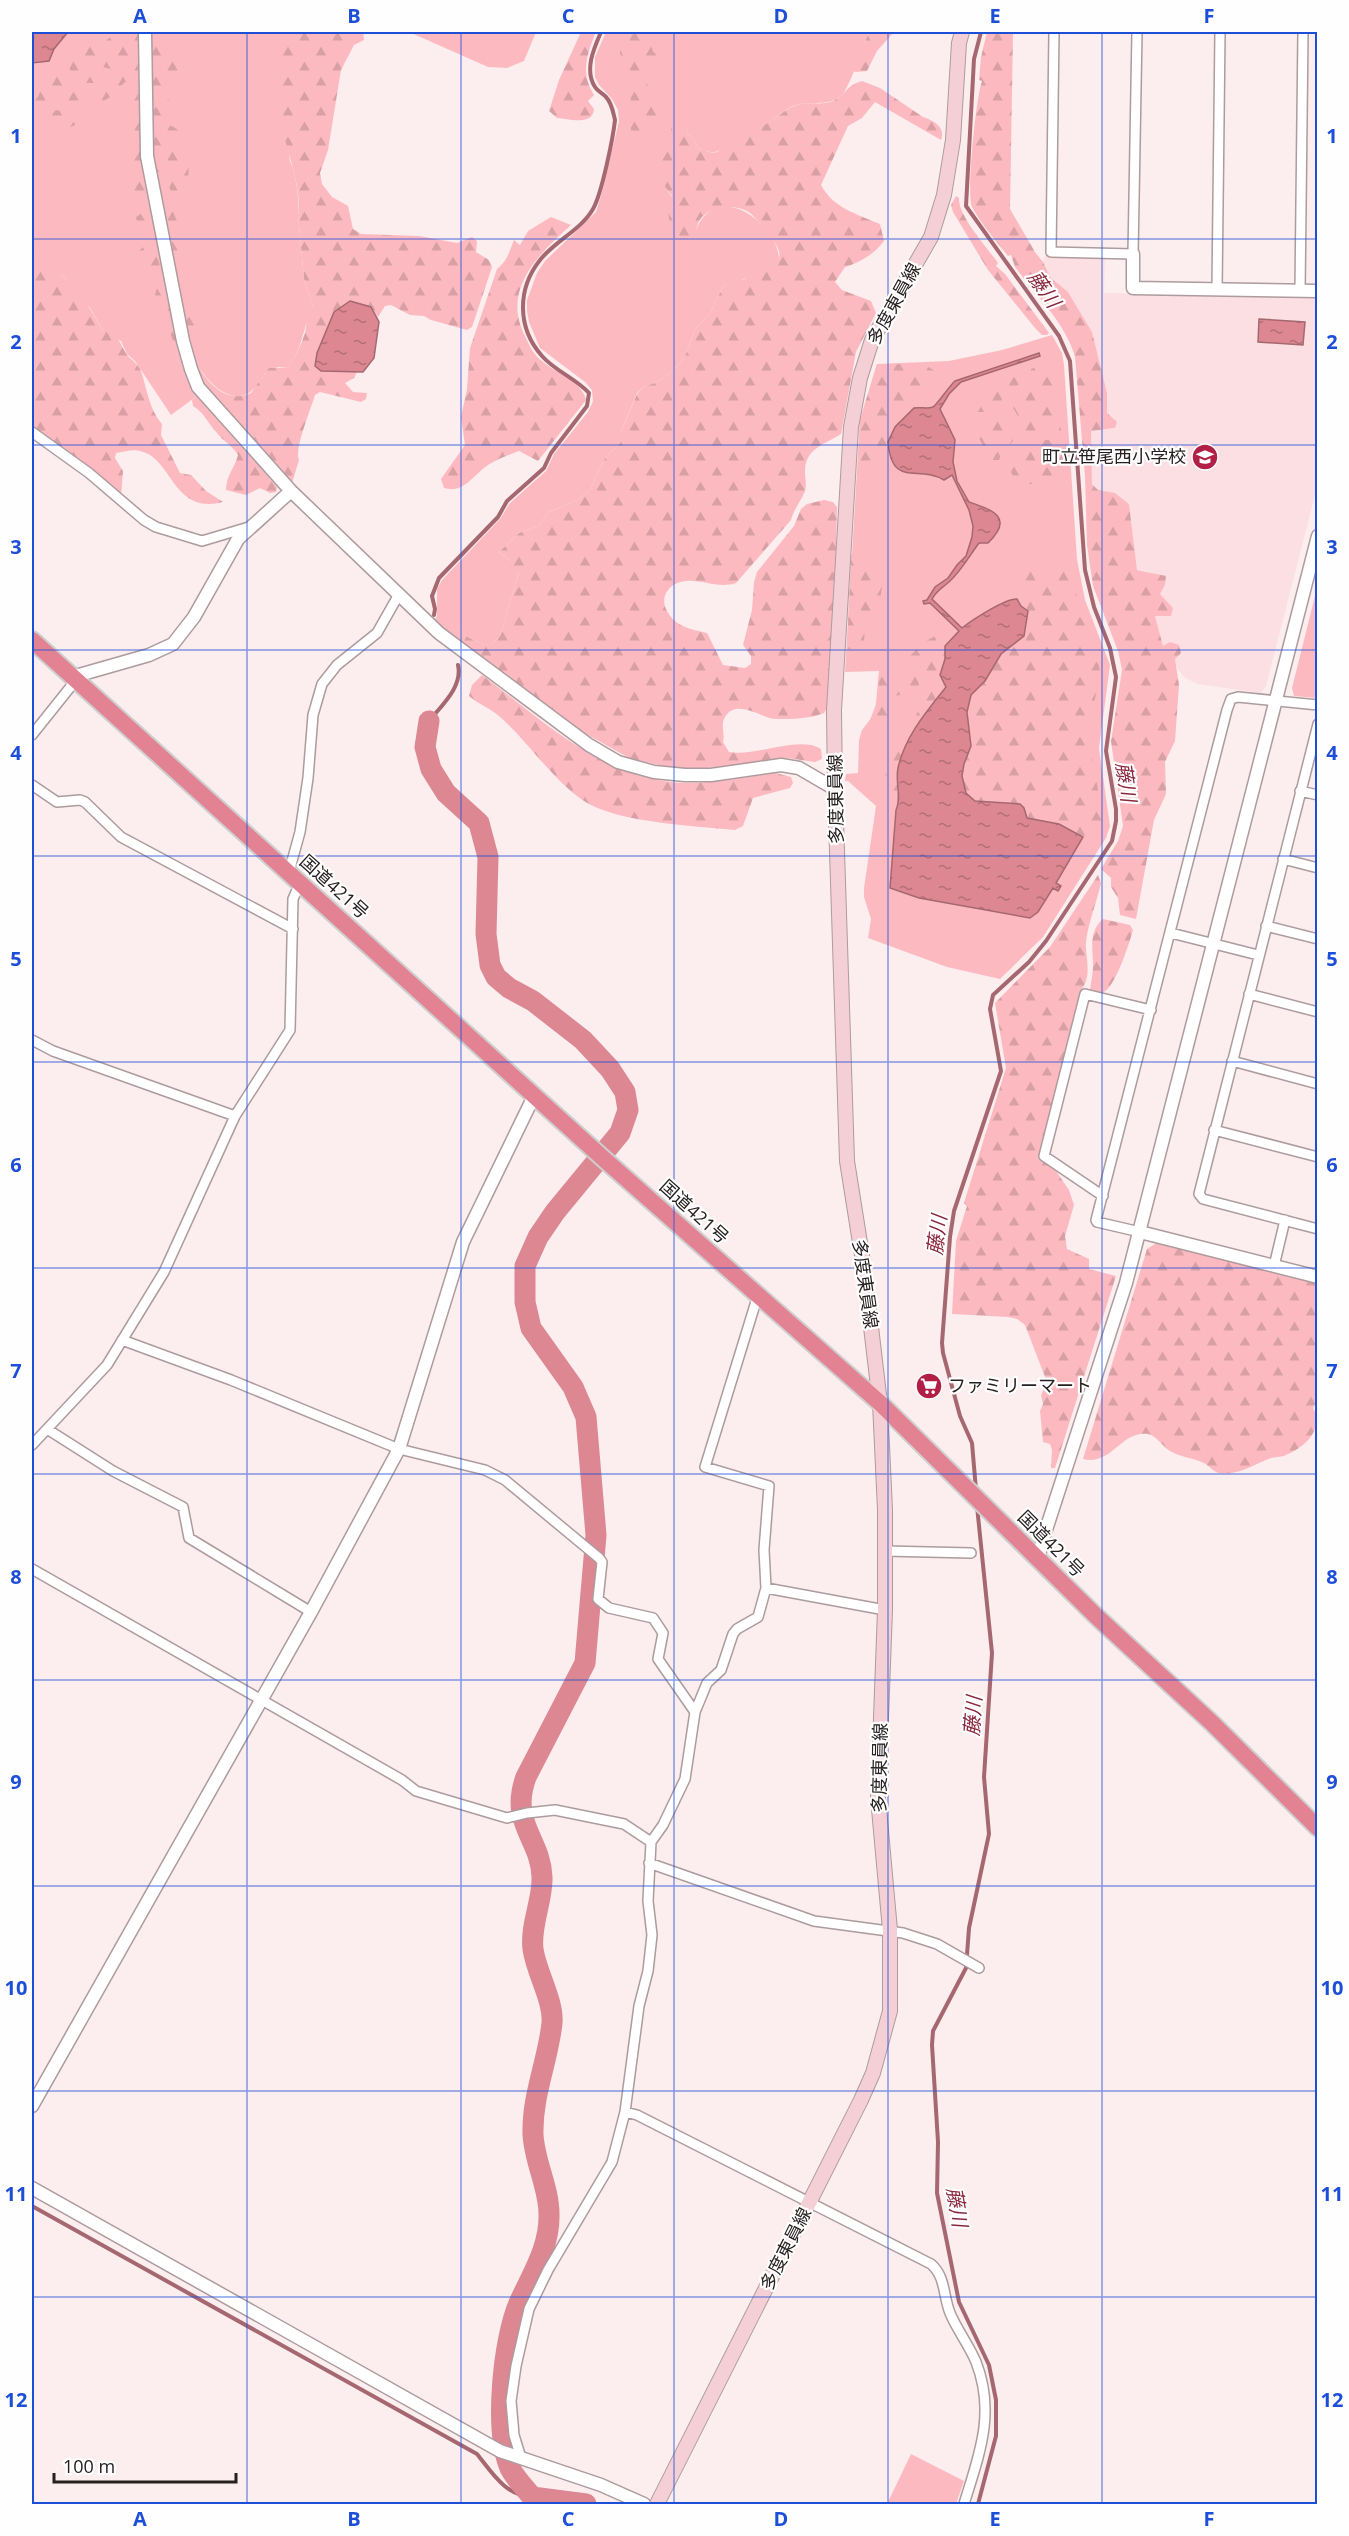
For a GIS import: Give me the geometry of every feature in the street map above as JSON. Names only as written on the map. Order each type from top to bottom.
[{"type":"highway","name":"国道421号","points":[[32,640],[600,1154],[880,1403],[970,1494],[1212,1723],[1317,1828]]},
{"type":"main road","name":"多度東員線","points":[[657,2505],[873,2073],[890,2011],[890,1930],[878,1798],[885,1610],[880,1403],[864,1268],[847,1161],[834,710],[851,427],[860,378],[872,340],[932,237],[944,195],[953,140],[959,43],[962,32]]},
{"type":"street","points":[[145,32],[147,156],[190,369],[198,387],[208,401],[291,491],[398,596],[439,633],[589,745],[618,762],[654,772],[685,776],[711,775],[781,765],[799,768],[835,789]]},
{"type":"street","points":[[1054,32],[1051,252],[1133,254]]},
{"type":"street","points":[[1137,32],[1133,288],[1317,291]]},
{"type":"street","points":[[1217,290],[1220,32]]},
{"type":"street","points":[[1300,291],[1303,32]]},
{"type":"street","points":[[32,432],[89,473],[144,520],[156,527],[193,540],[202,540],[249,527]]},
{"type":"street","points":[[32,735],[74,679],[149,655],[173,644],[188,626],[238,539],[291,491]]},
{"type":"street","points":[[1038,1559],[1042,1539],[1126,1283],[1140,1232],[1317,536]]},
{"type":"street","points":[[32,1445],[107,1365],[164,1272],[235,1116],[290,1030],[293,899],[308,778],[313,715],[322,684],[337,665],[377,633],[398,596]]},
{"type":"street","points":[[1317,705],[1232,699],[1097,1222],[1317,1277]]},
{"type":"street","points":[[1317,724],[1199,1189],[1200,1197],[1317,1229]]},
{"type":"street","points":[[32,785],[57,802],[80,800],[86,802],[121,837],[293,929]]},
{"type":"street","points":[[1300,791],[1317,795]]},
{"type":"street","points":[[1283,859],[1317,868]]},
{"type":"street","points":[[1266,926],[1317,939]]},
{"type":"street","points":[[1171,933],[1258,954]]},
{"type":"street","points":[[1103,1196],[1044,1156],[1079,1017],[1085,994],[1151,1010]]},
{"type":"street","points":[[1249,994],[1317,1012]]},
{"type":"street","points":[[32,1040],[54,1051],[235,1116]]},
{"type":"street","points":[[1232,1061],[1317,1084]]},
{"type":"street","points":[[32,2106],[311,1612],[399,1449],[463,1242],[535,1094]]},
{"type":"street","points":[[1214,1130],[1317,1156]]},
{"type":"street","points":[[1274,1266],[1285,1220]]},
{"type":"street","points":[[518,2457],[511,2401],[529,2308],[548,2270],[612,2162],[626,2112],[639,2006],[648,1971],[652,1935],[648,1901],[651,1842],[663,1825],[685,1779],[695,1712],[706,1683],[722,1670],[733,1634],[737,1629],[758,1617],[766,1588],[764,1550],[769,1486],[705,1467],[758,1296]]},
{"type":"street","points":[[122,1340],[231,1380],[399,1449],[485,1470],[495,1475],[513,1487],[603,1562],[598,1599],[609,1608],[653,1618],[663,1633],[658,1659],[695,1712]]},
{"type":"street","points":[[46,1429],[113,1471],[183,1507],[189,1538],[311,1612]]},
{"type":"street","points":[[885,1551],[971,1553]]},
{"type":"street","points":[[32,1569],[402,1780],[416,1791],[507,1818],[555,1810],[624,1824],[651,1842]]},
{"type":"street","points":[[766,1588],[885,1610]]},
{"type":"street","points":[[650,1863],[814,1921],[890,1930],[937,1944],[977,1966]]},
{"type":"street","points":[[626,2112],[637,2115],[931,2264],[940,2271],[949,2310],[975,2361],[987,2413],[984,2437],[964,2505]]},
{"type":"street","points":[[32,2188],[500,2451],[601,2485],[644,2505]]},
{"type":"shaded area","name":"町立笹尾西小学校","points":[[1045,256],[1105,258],[1104,293],[1317,296],[1317,487],[1266,686],[1261,693],[1197,684],[1184,677],[1177,668],[1175,659],[1163,646],[1155,616],[1164,600],[1160,594],[1165,585],[1150,572],[1137,570],[1129,504],[1115,493],[1097,490],[1092,484],[1091,431],[1115,428],[1107,413],[1107,393],[1092,332],[1068,292],[1050,277],[1043,262]]},
{"type":"green space","points":[[32,32],[280,32],[281,92],[290,161],[297,188],[304,279],[313,306],[300,346],[287,368],[278,367],[265,373],[249,393],[240,396],[222,392],[198,366],[209,392],[197,396],[171,415],[135,361],[127,354],[121,341],[103,331],[90,308],[64,277],[32,248]]},
{"type":"green space","points":[[118,32],[139,32],[140,123],[151,214],[146,221],[142,222],[137,222],[136,217],[145,211],[143,204],[127,197],[124,188],[138,171],[129,164],[127,159],[135,155],[125,140],[127,127],[133,121],[126,104],[129,80],[103,101],[101,99],[105,92],[101,85],[112,75],[111,69],[99,66],[95,73],[96,83],[83,83],[81,77],[70,70],[68,61],[87,40],[105,41]]},
{"type":"green space","points":[[151,32],[164,37],[169,57],[179,64],[179,72],[162,94],[171,102],[172,111],[165,116],[164,122],[179,130],[176,140],[177,149],[188,165],[189,173],[173,208],[182,232],[179,253],[186,273],[186,289],[181,292],[166,212],[171,192],[164,171],[156,172],[154,155],[150,102]]},
{"type":"green space","points":[[280,32],[363,32],[364,40],[354,45],[341,70],[328,150],[320,173],[322,184],[332,197],[348,206],[353,229],[361,234],[419,236],[457,243],[472,237],[477,241],[476,252],[489,260],[492,267],[472,327],[467,330],[424,316],[410,315],[391,305],[385,306],[378,317],[371,307],[337,309],[317,353],[316,366],[321,371],[357,372],[354,378],[345,383],[353,392],[367,393],[366,399],[361,402],[320,392],[315,395],[301,438],[299,460],[292,483],[209,392],[197,367],[220,391],[235,396],[251,393],[269,368],[287,368],[290,364],[302,342],[307,316],[313,306],[304,279],[298,192],[280,110]]},
{"type":"green space","points":[[409,32],[536,32],[524,61],[507,68],[488,67]]},
{"type":"green space","points":[[581,32],[596,32],[586,64],[587,79],[594,95],[588,101],[594,109],[593,114],[585,120],[557,118],[549,111],[559,80]]},
{"type":"green space","points":[[606,32],[869,32],[849,84],[842,95],[830,102],[796,105],[769,122],[737,136],[721,150],[715,152],[698,148],[694,139],[687,133],[688,118],[664,186],[696,230],[706,215],[718,207],[732,207],[746,212],[759,221],[769,234],[777,247],[779,261],[738,282],[723,286],[711,312],[694,331],[686,354],[674,370],[655,383],[643,387],[637,393],[621,432],[621,442],[605,458],[590,490],[577,500],[549,512],[538,526],[519,533],[499,552],[511,561],[519,572],[500,636],[488,645],[469,638],[459,630],[450,635],[434,621],[437,616],[437,589],[442,580],[500,519],[510,503],[546,471],[554,454],[588,412],[593,401],[592,390],[585,382],[540,348],[529,322],[527,300],[537,273],[545,261],[596,212],[603,189],[619,121],[618,110],[612,99],[595,77],[595,57]]},
{"type":"green space","points":[[635,32],[644,32],[651,39],[653,52],[660,53],[655,66],[634,76],[622,58],[620,48],[622,43]]},
{"type":"green space","points":[[869,32],[894,32],[877,51],[867,71],[855,72],[853,70]]},
{"type":"green space","points":[[987,32],[1013,32],[1010,209],[1050,277],[1068,292],[1092,332],[1107,393],[1107,413],[1117,422],[1115,428],[1091,431],[1092,484],[1098,490],[1115,493],[1129,504],[1137,570],[1166,576],[1165,585],[1160,594],[1173,608],[1171,616],[1155,616],[1163,646],[1170,642],[1179,645],[1181,653],[1175,659],[1179,685],[1175,741],[1165,762],[1166,794],[1154,820],[1136,919],[1120,915],[1118,898],[1111,887],[1111,878],[1101,869],[1118,841],[1123,826],[1111,741],[1122,670],[1118,651],[1093,586],[1087,545],[1085,476],[1075,357],[1065,333],[1015,267],[1011,255],[1008,256],[984,226],[972,207],[970,199],[972,145],[982,81],[979,80],[981,57]]},
{"type":"green space","points":[[52,76],[69,79],[65,83],[61,97],[53,96],[42,107],[32,132],[32,99],[38,97],[41,80]]},
{"type":"green space","points":[[642,78],[651,89],[662,94],[664,125],[661,132],[632,144],[629,135],[630,122],[633,119],[630,87]]},
{"type":"green space","points":[[862,81],[880,88],[934,122],[942,131],[942,135],[941,140],[875,102],[862,118],[848,126],[821,185],[839,205],[880,224],[884,241],[866,257],[845,267],[835,282],[842,290],[871,301],[876,313],[856,352],[841,434],[817,448],[808,457],[805,491],[791,520],[736,583],[723,585],[691,581],[679,582],[670,588],[664,601],[667,611],[675,621],[707,633],[723,665],[745,668],[751,664],[751,656],[743,645],[752,610],[757,572],[794,526],[801,509],[807,504],[824,500],[833,502],[837,507],[835,584],[827,708],[819,715],[788,719],[770,718],[749,710],[735,709],[729,712],[723,725],[723,742],[729,752],[752,752],[801,744],[821,749],[822,759],[815,762],[787,758],[700,769],[676,769],[629,758],[581,731],[450,635],[451,630],[459,630],[469,638],[488,645],[500,636],[519,572],[513,569],[511,561],[499,552],[519,533],[538,526],[549,512],[577,500],[590,490],[605,458],[621,442],[621,432],[637,394],[643,387],[655,383],[674,370],[686,354],[694,331],[711,312],[723,286],[745,279],[750,269],[758,264],[779,260],[777,247],[765,229],[750,213],[739,208],[721,208],[705,214],[697,228],[697,237],[687,239],[674,233],[668,214],[672,196],[664,186],[661,166],[674,119],[685,116],[689,118],[687,133],[694,139],[698,148],[713,153],[720,150],[739,132],[766,124],[797,105],[833,101],[852,85]]},
{"type":"green space","points":[[78,87],[83,87],[83,92],[77,124],[58,133],[54,131],[48,117],[56,110],[64,112],[69,97]]},
{"type":"green space","points":[[956,196],[959,198],[963,214],[968,222],[998,263],[996,266],[1005,274],[1049,333],[1047,335],[1042,335],[1035,328],[988,270],[953,212],[951,205]]},
{"type":"green space","points":[[551,217],[571,225],[535,261],[526,275],[517,304],[519,321],[529,345],[537,356],[574,382],[586,400],[538,461],[519,451],[488,465],[463,486],[444,488],[441,479],[465,445],[461,417],[467,389],[470,348],[497,269],[506,259],[514,240],[520,245],[528,231]]},
{"type":"green space","points":[[153,237],[177,341],[174,342],[166,316],[155,301],[159,283],[143,269],[138,252]]},
{"type":"green space","points":[[32,248],[80,292],[103,331],[113,332],[126,354],[138,366],[151,405],[162,424],[161,435],[180,473],[191,475],[206,491],[223,502],[206,504],[193,500],[183,493],[160,464],[151,456],[137,450],[116,453],[115,458],[123,471],[121,496],[32,430]]},
{"type":"green space","points":[[188,297],[193,297],[198,316],[199,350],[196,354],[192,350],[182,302]]},
{"type":"green space","points":[[1052,335],[1062,353],[1064,365],[1077,559],[1085,600],[1110,665],[1099,748],[1110,826],[1106,838],[1043,937],[1000,979],[947,967],[868,938],[871,919],[864,897],[864,888],[876,806],[848,781],[845,781],[846,774],[858,773],[859,740],[862,730],[875,713],[879,671],[845,672],[860,420],[877,364],[949,361],[1002,350]]},
{"type":"green space","points":[[1046,363],[1053,369],[1061,431],[1032,435],[1026,431],[1010,402],[1031,382],[1031,369]]},
{"type":"green space","points":[[877,364],[916,364],[931,368],[937,373],[927,390],[925,406],[914,408],[888,442],[882,460],[861,462],[858,458],[860,420]]},
{"type":"green space","points":[[1017,376],[1023,377],[1023,381],[1004,396],[996,412],[968,412],[966,408],[968,402],[981,388]]},
{"type":"green space","points":[[197,396],[277,487],[276,492],[270,493],[260,488],[246,495],[226,490],[227,480],[238,455],[193,406],[192,400]]},
{"type":"green space","points":[[1001,418],[1009,422],[1013,441],[999,460],[989,460],[973,429],[971,420]]},
{"type":"green space","points":[[1062,438],[1063,470],[1041,482],[1016,483],[1005,459],[1012,452],[1031,442]]},
{"type":"green space","points":[[851,555],[856,555],[866,563],[871,563],[884,576],[880,599],[882,608],[872,613],[864,623],[863,646],[858,653],[847,648]]},
{"type":"green space","points":[[1066,567],[1070,573],[1099,665],[1100,672],[1090,740],[1102,819],[1096,838],[1086,842],[1083,837],[1059,824],[1027,818],[1011,802],[975,801],[966,793],[962,776],[971,741],[968,706],[973,691],[985,681],[1001,654],[1025,632],[1028,611],[1020,595],[1020,569]]},
{"type":"green space","points":[[1317,588],[1317,698],[1294,696],[1292,688]]},
{"type":"green space","points":[[954,626],[959,631],[946,653],[940,672],[946,687],[909,739],[899,768],[897,784],[899,801],[897,804],[890,803],[884,789],[886,772],[923,698],[924,680],[917,665],[902,664],[924,642]]},
{"type":"green space","points":[[879,671],[913,671],[919,684],[915,698],[899,695],[891,697],[888,720],[883,728],[876,728],[870,720],[878,699]]},
{"type":"green space","points":[[482,675],[570,742],[618,768],[644,777],[671,782],[696,783],[776,773],[791,777],[793,783],[790,788],[753,798],[743,826],[735,830],[661,823],[606,811],[579,798],[567,788],[510,726],[469,696],[472,685]]},
{"type":"green space","points":[[1098,875],[1101,883],[1086,942],[1086,981],[1081,990],[1038,1158],[1056,1171],[1069,1190],[1074,1205],[1065,1236],[1067,1249],[1089,1259],[1089,1269],[1116,1276],[1055,1468],[1051,1468],[1052,1450],[1050,1444],[1043,1442],[1040,1411],[1043,1404],[1041,1395],[1047,1382],[1025,1325],[1017,1319],[1008,1317],[952,1314],[956,1241],[967,1206],[964,1203],[1006,1068],[995,1003],[1050,947]]},
{"type":"green space","points":[[1103,919],[1130,925],[1133,930],[1116,975],[1107,990],[1102,993],[1090,990],[1093,935]]},
{"type":"green space","points":[[1158,1242],[1317,1284],[1318,1399],[1313,1408],[1316,1424],[1310,1437],[1299,1448],[1284,1456],[1271,1458],[1240,1471],[1219,1473],[1204,1463],[1170,1451],[1151,1435],[1139,1434],[1102,1457],[1093,1460],[1083,1459],[1147,1249]]},
{"type":"green space","points":[[911,2454],[964,2481],[956,2504],[887,2504]]},
{"type":"water","points":[[32,32],[68,32],[54,49],[49,61],[32,63]]},
{"type":"water","points":[[350,301],[371,307],[379,322],[374,358],[363,372],[321,371],[315,366],[317,353],[334,312]]},
{"type":"water","points":[[1259,319],[1305,322],[1303,345],[1258,342]]},
{"type":"water","points":[[1039,353],[1040,356],[961,382],[949,394],[940,409],[955,440],[953,462],[957,481],[969,502],[997,516],[1000,527],[988,543],[979,543],[957,573],[932,599],[962,628],[989,610],[1012,600],[1017,599],[1028,611],[1024,636],[1001,654],[985,681],[971,695],[967,712],[971,746],[962,776],[966,793],[975,801],[1020,804],[1027,818],[1059,824],[1083,837],[1056,883],[1061,886],[1058,891],[1053,888],[1038,912],[1030,918],[919,898],[890,888],[898,805],[897,779],[901,756],[924,715],[946,687],[940,675],[945,659],[945,646],[959,631],[930,603],[924,604],[923,601],[927,600],[935,587],[948,578],[966,556],[973,526],[969,510],[952,475],[944,480],[901,470],[895,466],[890,456],[888,442],[895,427],[914,408],[933,407],[955,381]]},
{"type":"waterway","points":[[434,615],[432,596],[439,578],[498,517],[507,501],[544,468],[551,453],[587,406],[589,393],[547,361],[534,345],[524,321],[523,308],[527,283],[532,271],[546,253],[588,216],[600,191],[615,120],[610,102],[595,87],[590,73],[591,59],[601,32]]},
{"type":"waterway","name":"藤川","points":[[976,1490],[972,1443],[960,1416],[942,1343],[954,1211],[1001,1071],[990,1009],[993,995],[1029,962],[1046,941],[1112,841],[1116,821],[1106,751],[1116,677],[1110,648],[1094,607],[1085,570],[1070,361],[1059,336],[966,206],[974,59],[981,32]]},
{"type":"waterway","points":[[429,721],[454,688],[459,673],[458,665]]},
{"type":"waterway","points":[[429,721],[425,747],[431,769],[446,793],[479,823],[488,857],[486,934],[490,965],[496,977],[509,988],[533,1001],[583,1040],[610,1069],[625,1092],[628,1110],[620,1133],[555,1212],[538,1237],[525,1266],[525,1302],[531,1328],[573,1387],[586,1417],[596,1535],[585,1663],[526,1777],[522,1793],[523,1819],[537,1852],[542,1877],[541,1895],[533,1931],[533,1949],[552,2014],[550,2037],[533,2120],[534,2144],[547,2194],[549,2226],[543,2249],[513,2319],[502,2386],[502,2432],[510,2468],[532,2497],[586,2504]]},
{"type":"waterway","name":"藤川","points":[[977,1506],[992,1653],[984,1777],[989,1834],[969,1928],[966,1968],[933,2031],[932,2045],[938,2142],[937,2193],[959,2302],[989,2365],[996,2400],[996,2436],[978,2504]]},
{"type":"waterway","points":[[32,2206],[477,2454],[494,2476],[507,2488],[532,2497]]},
{"type":"place","name":"町立笹尾西小学校","points":[[1205,457]]},
{"type":"place","name":"ファミリーマート","points":[[929,1386]]}]
